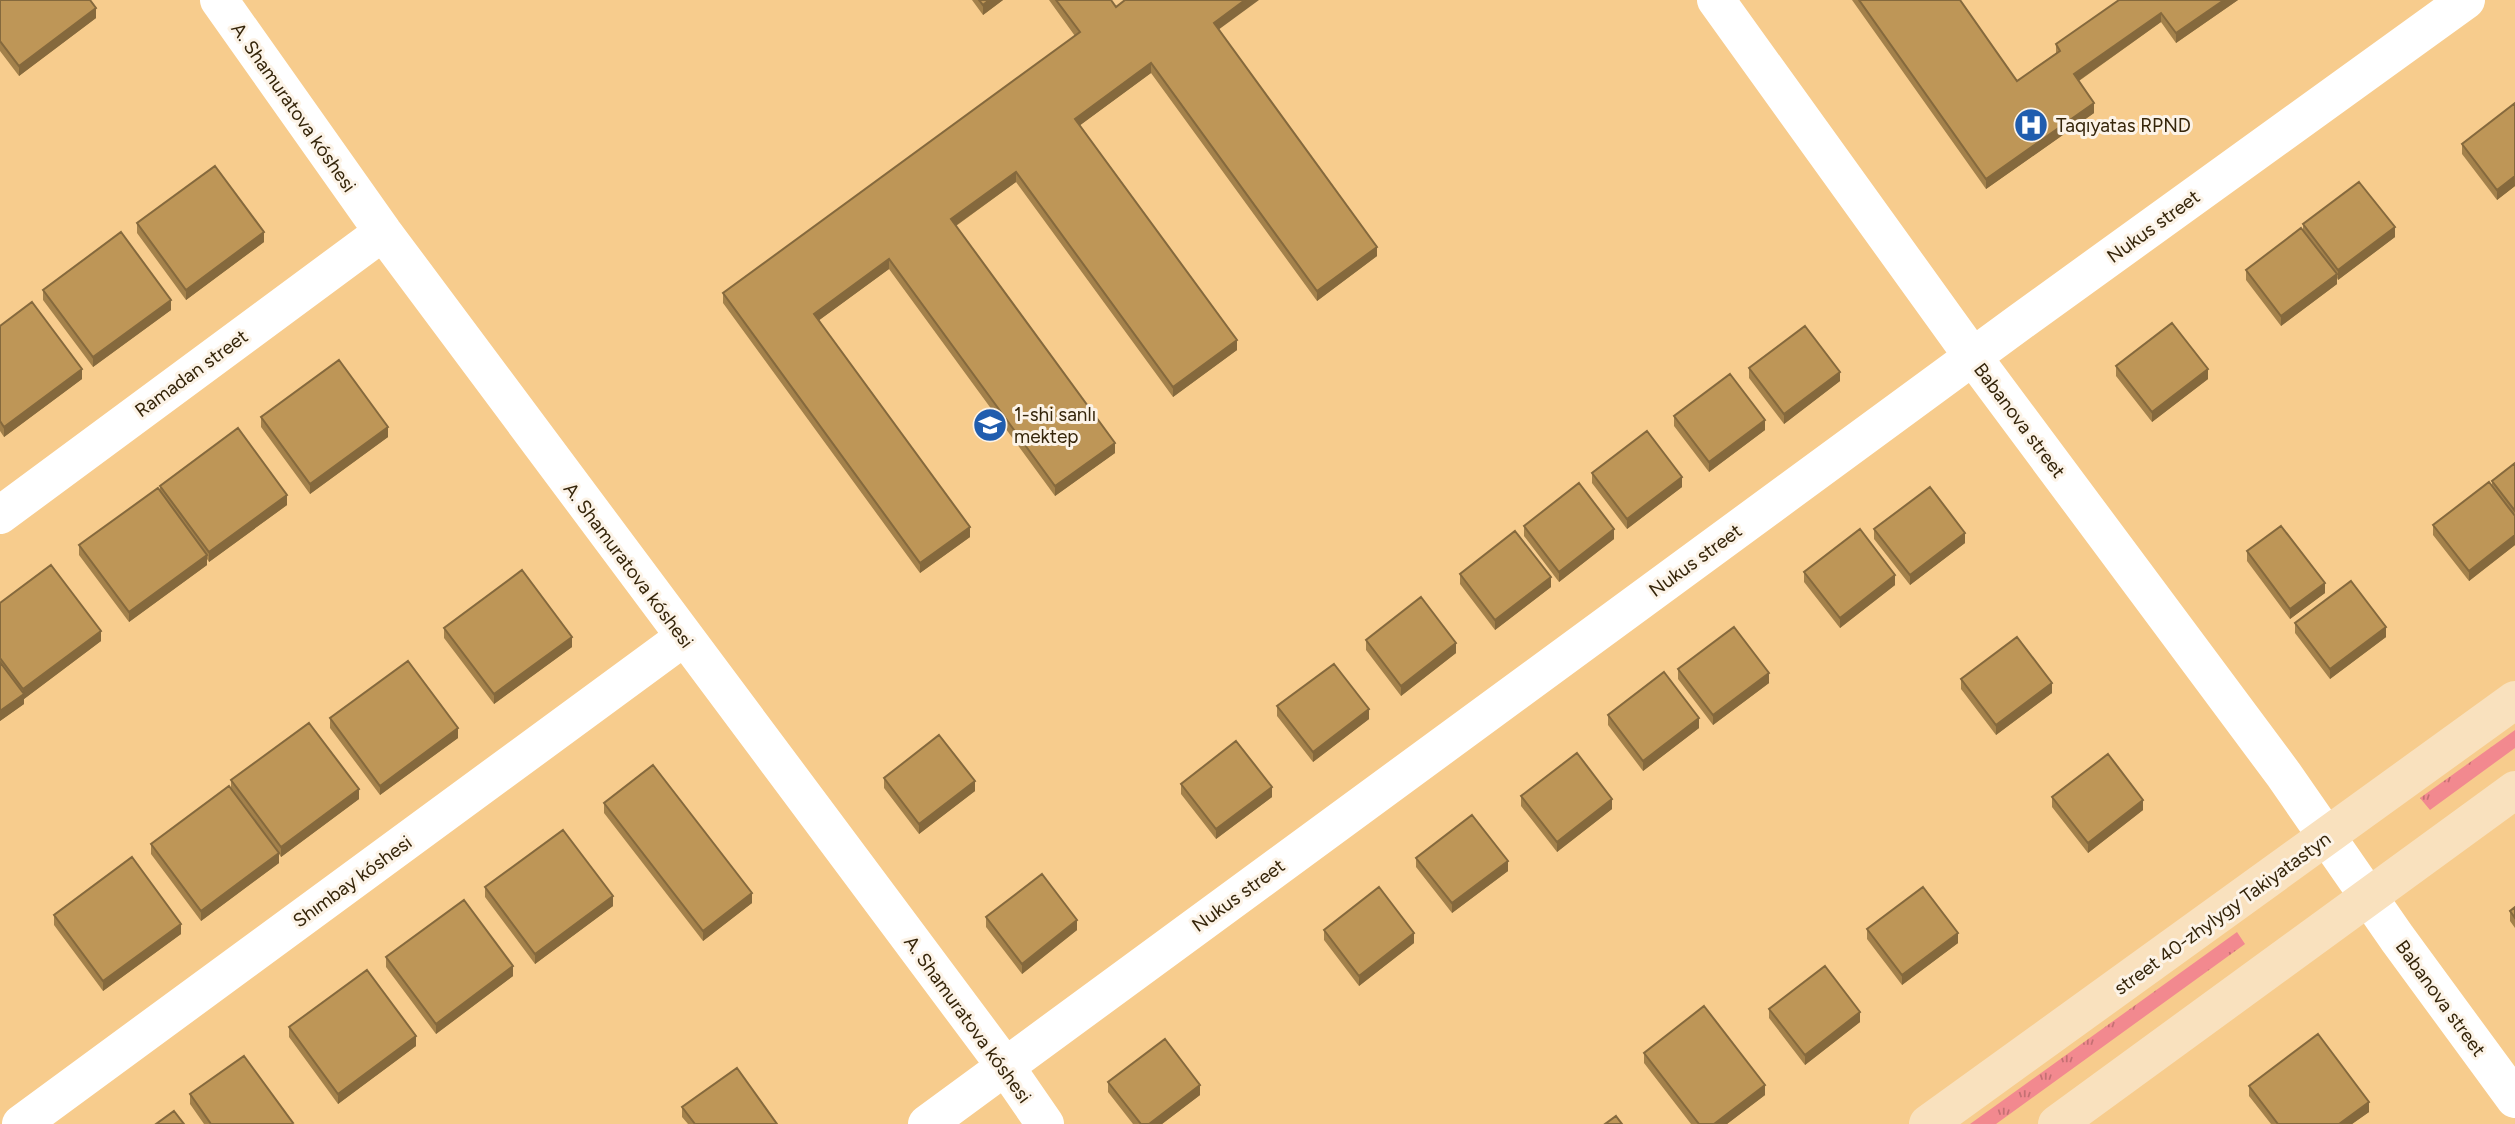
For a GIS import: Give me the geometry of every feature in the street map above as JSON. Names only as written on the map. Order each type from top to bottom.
[{"type":"main road","name":"street 40-zhylygy Takiyatastyn","points":[[1928,1124],[2515,701]]},
{"type":"main road","points":[[2057,1124],[2515,790]]},
{"type":"street","name":"A. Shamuratova kóshesi","points":[[219,0],[383,232],[683,638],[1005,1066],[1045,1124]]},
{"type":"street","name":"Babanova street","points":[[1716,0],[1973,357],[2284,775],[2326,838],[2515,1099]]},
{"type":"street","name":"Nukus street","points":[[927,1124],[1973,357],[2466,0]]},
{"type":"street","name":"Ramadan street","points":[[0,515],[383,232]]},
{"type":"street","name":"Shımbay kóshesi","points":[[21,1124],[683,638]]},
{"type":"green space","points":[[2515,730],[2515,748],[2430,810],[2420,798]]},
{"type":"green space","points":[[2237,932],[2245,944],[1996,1124],[1970,1124]]},
{"type":"building","points":[[0,0],[90,0],[96,8],[19,66],[0,41]]},
{"type":"building","points":[[1056,0],[1111,0],[1116,7],[1125,0],[1245,0],[1214,23],[1377,247],[1317,291],[1151,63],[1075,119],[1237,340],[1173,387],[1016,172],[951,219],[1115,443],[1055,486],[889,259],[814,314],[970,527],[920,563],[723,293],[1080,32]]},
{"type":"building","points":[[1859,0],[1960,0],[2017,81],[2060,51],[2056,44],[2119,0],[2224,0],[2176,33],[2161,13],[2074,74],[2094,103],[1986,179]]},
{"type":"building","points":[[2515,103],[2515,176],[2497,190],[2462,144]]},
{"type":"building","points":[[215,166],[264,232],[186,290],[137,223]]},
{"type":"building","points":[[2359,182],[2395,227],[2338,270],[2303,224]]},
{"type":"building","points":[[2301,228],[2337,274],[2281,316],[2246,270]]},
{"type":"building","points":[[121,232],[171,300],[93,357],[43,290]]},
{"type":"building","points":[[32,302],[82,369],[4,427],[0,421],[0,326]]},
{"type":"building","points":[[2172,323],[2208,369],[2152,412],[2116,366]]},
{"type":"building","points":[[1805,326],[1840,372],[1784,414],[1749,368]]},
{"type":"building","points":[[339,360],[388,427],[310,484],[261,417]]},
{"type":"building","points":[[1730,374],[1765,420],[1709,462],[1674,416]]},
{"type":"building","points":[[238,428],[287,495],[209,552],[160,486]]},
{"type":"building","points":[[1647,431],[1682,477],[1627,519],[1592,473]]},
{"type":"building","points":[[2515,463],[2515,511],[2492,481]]},
{"type":"building","points":[[2489,482],[2515,516],[2515,535],[2469,571],[2433,525]]},
{"type":"building","points":[[1579,483],[1614,529],[1559,572],[1524,526]]},
{"type":"building","points":[[1930,487],[1965,533],[1910,575],[1874,529]]},
{"type":"building","points":[[158,488],[207,555],[129,612],[79,545]]},
{"type":"building","points":[[2281,526],[2325,583],[2290,609],[2247,551]]},
{"type":"building","points":[[1860,529],[1895,575],[1840,618],[1804,572]]},
{"type":"building","points":[[1515,531],[1551,577],[1495,620],[1460,574]]},
{"type":"building","points":[[51,565],[101,631],[23,689],[0,658],[0,603]]},
{"type":"building","points":[[522,570],[572,637],[494,694],[444,628]]},
{"type":"building","points":[[2351,581],[2386,627],[2330,669],[2295,623]]},
{"type":"building","points":[[1421,597],[1456,643],[1401,686],[1366,640]]},
{"type":"building","points":[[1734,627],[1769,673],[1713,715],[1678,669]]},
{"type":"building","points":[[2017,637],[2052,683],[1996,725],[1961,679]]},
{"type":"building","points":[[408,661],[458,728],[380,786],[330,718]]},
{"type":"building","points":[[0,662],[24,694],[0,711]]},
{"type":"building","points":[[1334,664],[1369,709],[1313,752],[1277,706]]},
{"type":"building","points":[[1664,672],[1699,718],[1643,761],[1608,715]]},
{"type":"building","points":[[309,723],[359,789],[281,847],[231,780]]},
{"type":"building","points":[[939,735],[975,781],[919,824],[884,778]]},
{"type":"building","points":[[1236,741],[1272,787],[1216,829],[1181,784]]},
{"type":"building","points":[[1577,753],[1612,799],[1557,842],[1521,796]]},
{"type":"building","points":[[2108,754],[2143,800],[2088,843],[2052,797]]},
{"type":"building","points":[[653,765],[752,893],[703,931],[604,803]]},
{"type":"building","points":[[229,786],[279,853],[201,911],[151,844]]},
{"type":"building","points":[[1472,815],[1508,861],[1452,903],[1416,858]]},
{"type":"building","points":[[563,830],[613,896],[535,954],[485,887]]},
{"type":"building","points":[[132,857],[181,924],[103,981],[54,915]]},
{"type":"building","points":[[1042,874],[1077,920],[1022,964],[986,917]]},
{"type":"building","points":[[1379,887],[1414,933],[1359,976],[1324,930]]},
{"type":"building","points":[[1923,887],[1958,933],[1902,975],[1867,929]]},
{"type":"building","points":[[464,900],[513,966],[436,1024],[386,957]]},
{"type":"building","points":[[1825,966],[1860,1012],[1805,1055],[1769,1009]]},
{"type":"building","points":[[367,970],[416,1036],[338,1094],[289,1027]]},
{"type":"building","points":[[1704,1006],[1765,1085],[1714,1124],[1699,1124],[1644,1053]]},
{"type":"building","points":[[2318,1034],[2369,1102],[2339,1124],[2278,1124],[2249,1086]]},
{"type":"building","points":[[1165,1039],[1200,1085],[1149,1124],[1141,1124],[1108,1082]]},
{"type":"building","points":[[244,1056],[293,1123],[211,1124],[190,1094]]},
{"type":"building","points":[[737,1068],[777,1124],[695,1124],[682,1107]]},
{"type":"building","points":[[174,1111],[184,1124],[156,1124]]},
{"type":"building","points":[[1616,1116],[1622,1124],[1605,1124]]},
{"type":"place","name":"Taqıyatas RPND","points":[[2031,125]]},
{"type":"place","name":"1-shi sanlı mektep","points":[[990,425]]}]
